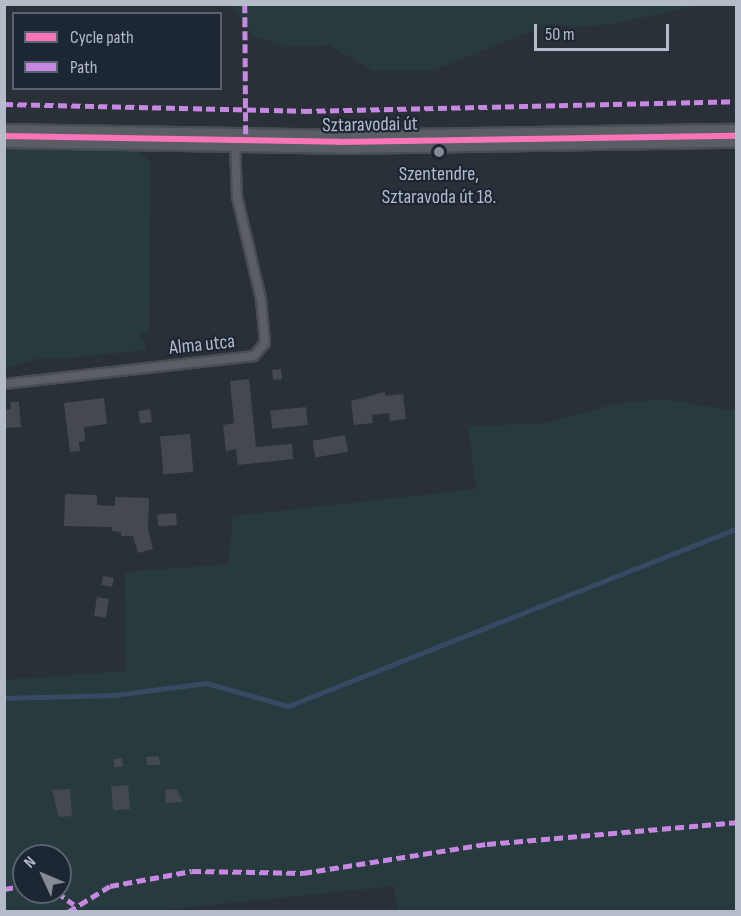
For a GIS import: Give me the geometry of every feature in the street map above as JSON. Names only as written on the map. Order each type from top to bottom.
[{"type":"street","name":"Sztaravodai út","points":[[4,136],[235,142],[736,136]]},
{"type":"lane","name":"Alma utca","points":[[4,384],[254,356],[265,343],[261,299],[237,197],[235,142]]},
{"type":"green space","points":[[232,5],[698,5],[614,24],[575,27],[552,23],[431,71],[373,71],[329,45],[286,46],[253,36]]},
{"type":"green space","points":[[5,145],[139,151],[150,162],[149,332],[139,334],[146,344],[145,350],[58,359],[44,357],[5,368]]},
{"type":"green space","points":[[664,399],[736,411],[736,911],[398,911],[394,886],[151,911],[5,912],[5,680],[126,671],[125,572],[228,564],[233,516],[476,489],[468,426],[546,423],[615,404]]},
{"type":"building","points":[[281,369],[282,379],[273,380],[272,370]]},
{"type":"building","points":[[249,379],[256,447],[292,444],[293,459],[238,465],[236,449],[226,451],[223,425],[234,423],[230,381]]},
{"type":"building","points":[[385,392],[385,396],[403,394],[406,419],[390,421],[389,413],[372,415],[373,423],[354,425],[351,401]]},
{"type":"building","points":[[104,398],[107,424],[84,427],[85,441],[79,442],[80,451],[70,452],[64,403]]},
{"type":"building","points":[[10,402],[19,402],[21,427],[5,428],[4,410],[11,409]]},
{"type":"building","points":[[306,407],[308,425],[272,429],[270,411]]},
{"type":"building","points":[[150,409],[152,422],[140,424],[138,411]]},
{"type":"building","points":[[190,434],[193,472],[163,474],[160,437]]},
{"type":"building","points":[[345,435],[348,452],[315,457],[313,441]]},
{"type":"building","points":[[65,494],[97,495],[97,505],[115,506],[115,497],[149,498],[148,530],[153,549],[138,553],[133,536],[121,536],[121,532],[112,531],[112,527],[64,526]]},
{"type":"building","points":[[176,513],[177,525],[158,527],[157,515]]},
{"type":"building","points":[[103,576],[114,578],[112,587],[101,585]]},
{"type":"building","points":[[97,597],[109,599],[106,618],[94,616]]},
{"type":"building","points":[[159,756],[160,765],[147,765],[146,757]]},
{"type":"building","points":[[122,758],[123,767],[114,767],[114,759]]},
{"type":"building","points":[[128,785],[130,809],[113,810],[111,786]]},
{"type":"building","points":[[70,789],[72,816],[59,817],[52,790]]},
{"type":"building","points":[[177,789],[183,802],[166,803],[165,790]]},
{"type":"waterway","points":[[4,698],[114,695],[206,683],[288,706],[736,529]]},
{"type":"marked path","points":[[245,4],[246,142]]},
{"type":"marked path","points":[[4,104],[303,111],[736,101]]},
{"type":"marked path","points":[[68,912],[110,886],[192,871],[303,873],[487,844],[736,822]]},
{"type":"marked path","points":[[4,889],[12,888]]},
{"type":"cycle path","points":[[4,136],[339,142],[736,136]]},
{"type":"place","name":"Szentendre, Sztaravoda út 18.","points":[[439,152]]}]
